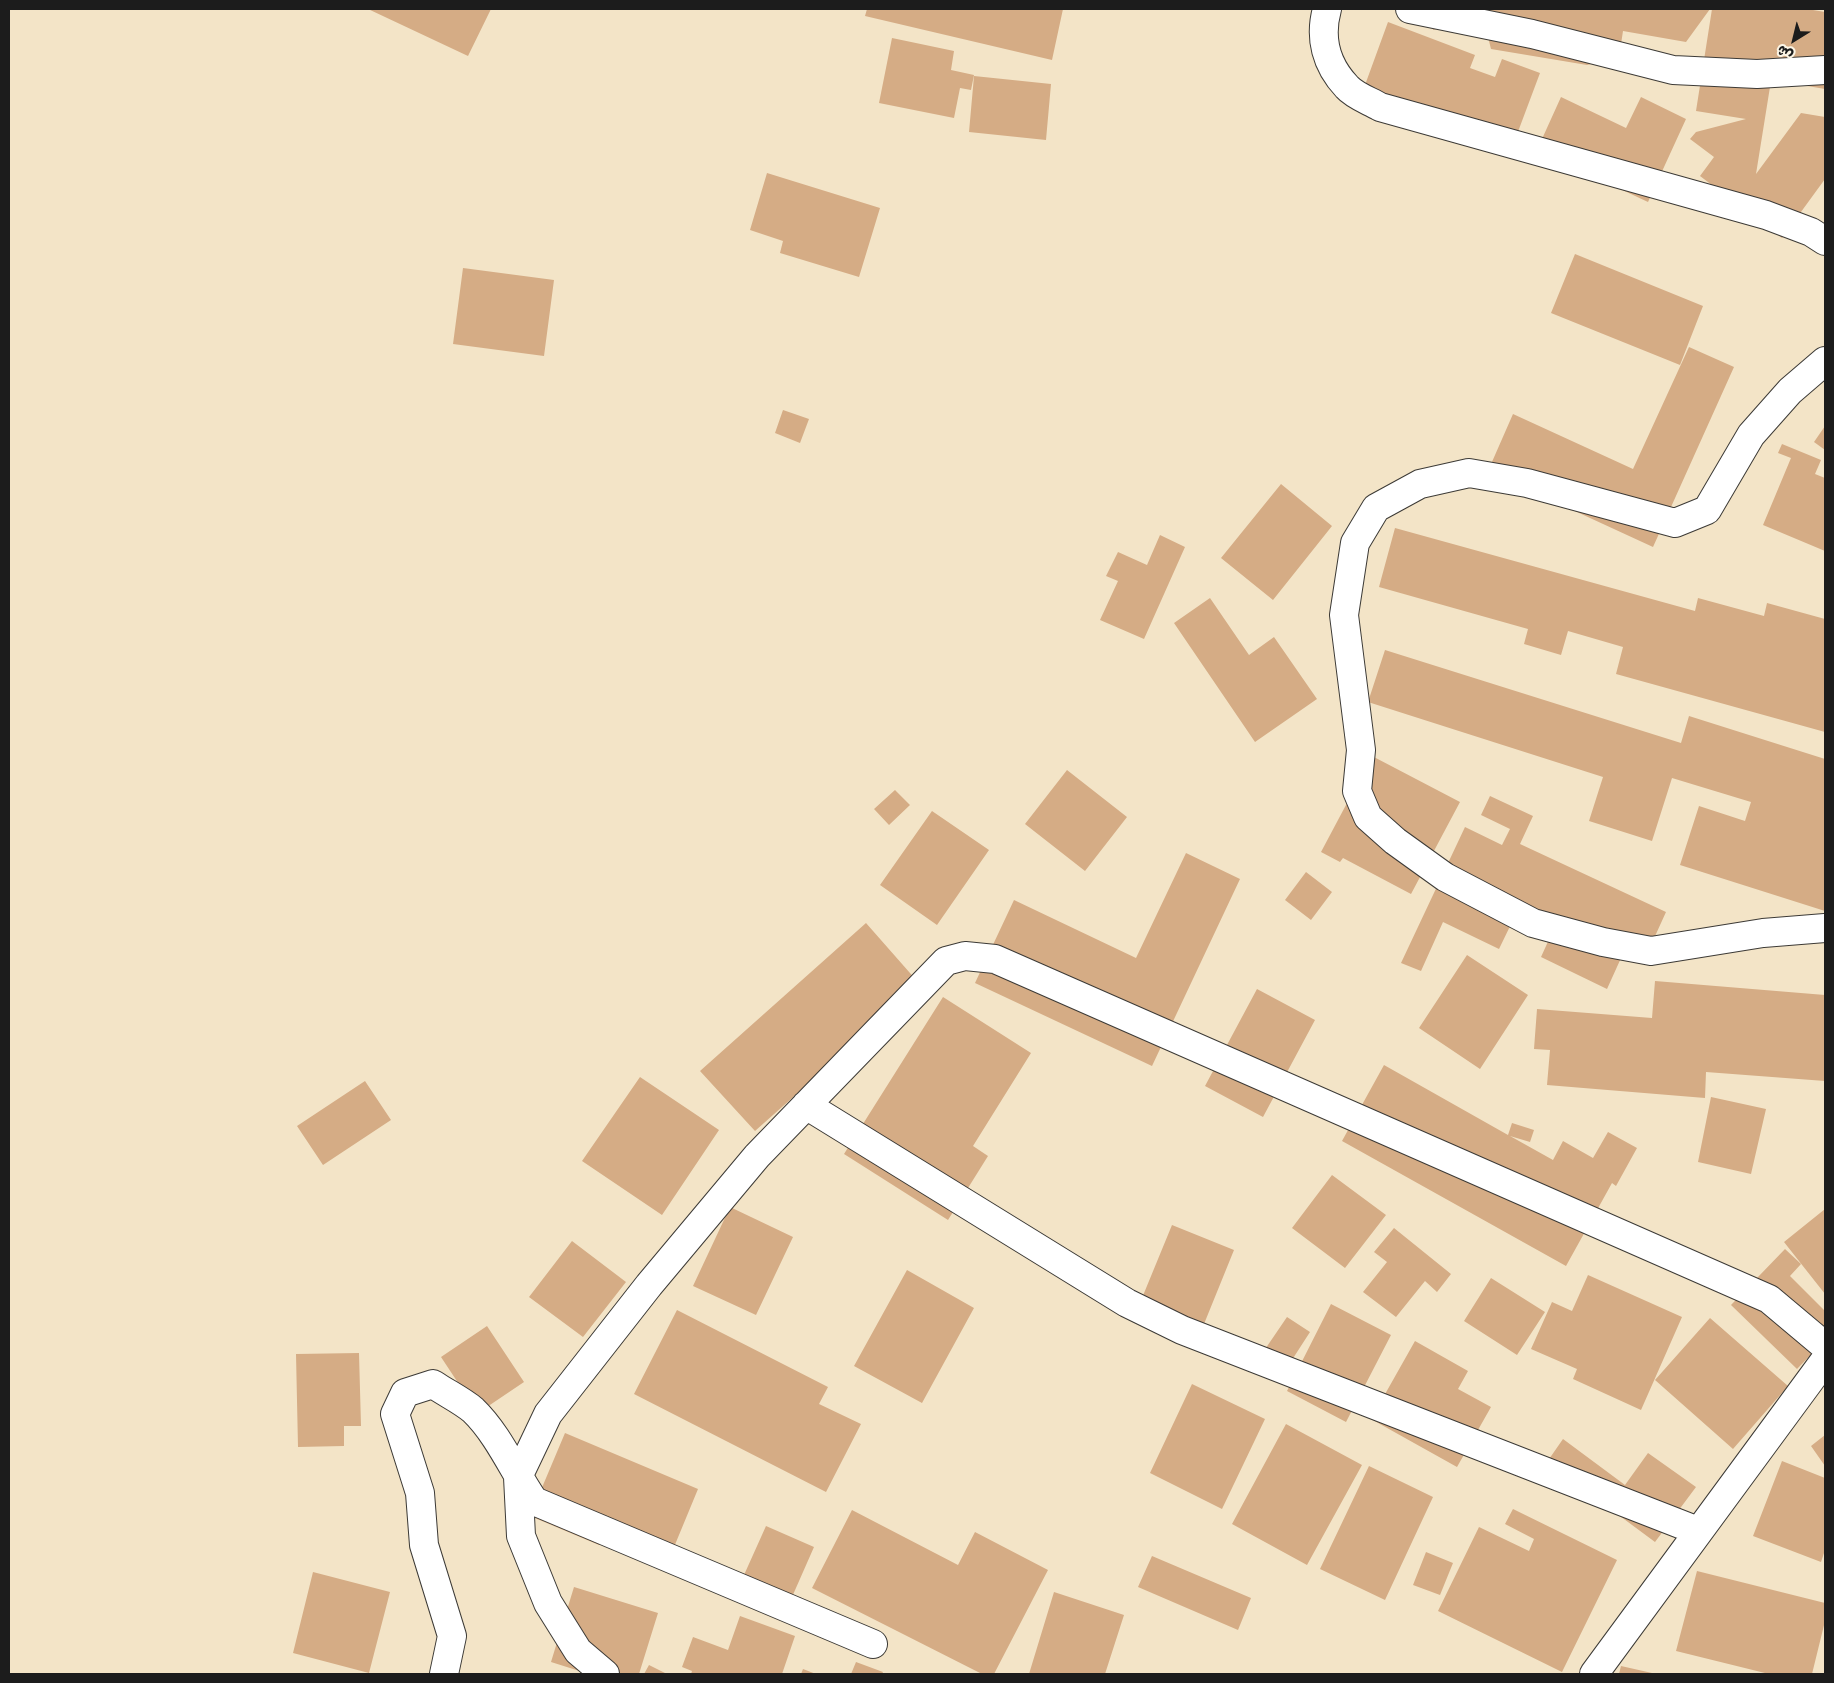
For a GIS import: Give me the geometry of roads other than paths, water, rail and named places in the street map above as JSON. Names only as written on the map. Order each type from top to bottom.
[{"type":"street","points":[[1327,9],[1323,26],[1328,60],[1348,88],[1380,107],[1766,215],[1811,232],[1825,240]]},
{"type":"street","points":[[1410,9],[1532,34],[1673,70],[1757,74],[1825,70]]},
{"type":"street","points":[[1825,361],[1790,391],[1751,435],[1707,510],[1675,523],[1527,483],[1469,473],[1420,484],[1376,508],[1355,543],[1344,615],[1361,750],[1357,791],[1368,818],[1445,877],[1532,923],[1603,942],[1651,951],[1763,933],[1825,928]]},
{"type":"street","points":[[605,1674],[578,1651],[548,1603],[521,1536],[518,1477],[548,1414],[649,1284],[756,1156],[946,961],[965,956],[995,959],[1769,1299],[1825,1346]]},
{"type":"street","points":[[806,1105],[1126,1303],[1182,1330],[1698,1532]]},
{"type":"street","points":[[1594,1674],[1825,1360]]},
{"type":"street","points":[[444,1674],[452,1636],[424,1545],[420,1493],[395,1414],[405,1393],[433,1384],[473,1410],[502,1448],[534,1501],[873,1644]]}]
